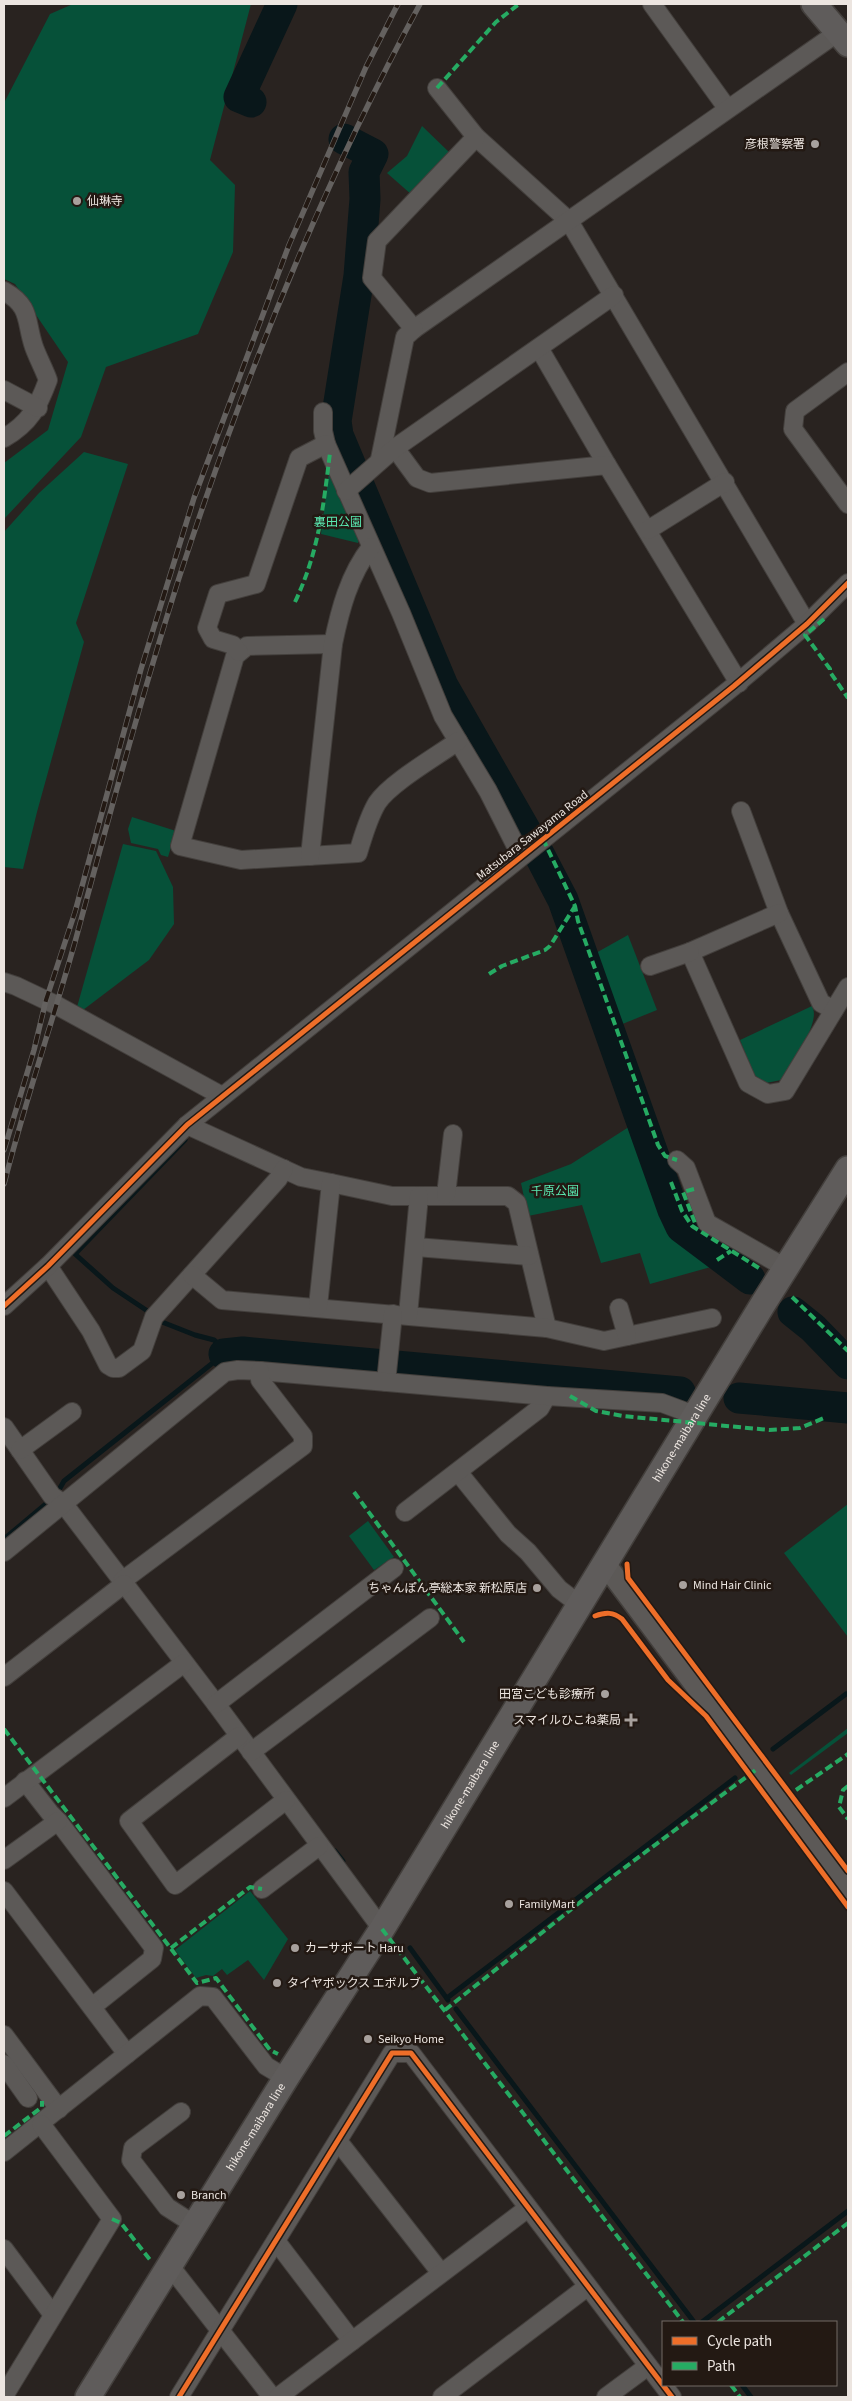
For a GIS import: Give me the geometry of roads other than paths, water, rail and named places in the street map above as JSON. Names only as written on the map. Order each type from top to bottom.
[{"type":"main road","points":[[814,4],[845,33]]},
{"type":"main road","points":[[833,4],[845,33]]},
{"type":"main road","name":"hikone-maibara line","points":[[88,2397],[286,2078],[382,1928],[848,1170]]},
{"type":"street","points":[[652,4],[727,108]]},
{"type":"street","points":[[380,459],[405,337],[727,108],[845,33]]},
{"type":"street","points":[[437,88],[476,137],[569,221],[725,482],[807,624]]},
{"type":"street","points":[[414,329],[372,278],[377,240],[476,137]]},
{"type":"street","points":[[4,291],[21,303],[26,311],[34,346],[48,380],[38,408],[18,430],[4,438]]},
{"type":"street","points":[[353,484],[395,448],[614,296]]},
{"type":"street","points":[[538,348],[739,682]]},
{"type":"street","points":[[848,372],[796,410],[792,429],[848,504]]},
{"type":"street","points":[[4,390],[38,408]]},
{"type":"street","points":[[323,412],[323,431],[326,444],[353,484],[371,547],[439,708],[488,791],[521,856]]},
{"type":"street","points":[[240,652],[233,645],[213,639],[207,628],[218,594],[256,584],[299,458],[326,444]]},
{"type":"street","points":[[395,448],[417,478],[430,483],[607,465]]},
{"type":"street","points":[[648,530],[725,482]]},
{"type":"street","points":[[310,856],[333,644],[340,610],[360,561],[371,547]]},
{"type":"street","name":"Matsubara Sawayama Road","points":[[4,1306],[48,1266],[187,1125],[739,682],[807,624],[848,583]]},
{"type":"street","points":[[333,644],[247,646],[235,656],[180,846],[241,860],[358,853],[366,827],[378,802],[403,779],[458,741]]},
{"type":"street","points":[[742,811],[779,913],[821,1003],[834,1010]]},
{"type":"street","points":[[650,966],[690,952],[779,913]]},
{"type":"street","points":[[690,952],[748,1083],[768,1094],[785,1092],[848,988]]},
{"type":"street","points":[[4,982],[56,1005],[222,1096]]},
{"type":"street","points":[[187,1125],[302,1177],[392,1196],[508,1196],[517,1203],[546,1328]]},
{"type":"street","points":[[446,1195],[453,1134]]},
{"type":"street","points":[[677,1160],[686,1168],[707,1223],[786,1268]]},
{"type":"street","points":[[48,1266],[92,1331],[108,1364],[113,1368],[119,1368],[142,1351],[154,1317],[278,1179],[284,1169]]},
{"type":"street","points":[[318,1306],[330,1183]]},
{"type":"street","points":[[387,1372],[416,1247],[420,1196]]},
{"type":"street","points":[[416,1247],[529,1256]]},
{"type":"street","points":[[192,1275],[222,1300],[318,1306],[546,1328],[604,1341],[712,1318]]},
{"type":"street","points":[[619,1308],[627,1336]]},
{"type":"street","points":[[4,1552],[225,1372],[238,1370],[387,1372],[547,1396],[662,1403],[697,1416]]},
{"type":"street","points":[[4,1677],[302,1446],[303,1436],[260,1380],[260,1371]]},
{"type":"street","points":[[405,1512],[540,1408],[547,1396]]},
{"type":"street","points":[[20,1450],[72,1412]]},
{"type":"street","points":[[4,1428],[52,1496],[63,1503],[216,1704],[311,1832],[319,1846],[382,1928]]},
{"type":"street","points":[[458,1472],[508,1534],[528,1552],[559,1589],[580,1605]]},
{"type":"street","points":[[605,1564],[848,1889]]},
{"type":"street","points":[[216,1704],[394,1568]]},
{"type":"street","points":[[251,1752],[430,1618]]},
{"type":"street","points":[[4,1798],[184,1663]]},
{"type":"street","points":[[239,1736],[129,1821],[175,1885],[286,1800]]},
{"type":"street","points":[[25,1781],[58,1820],[154,1948],[152,1959],[92,2006]]},
{"type":"street","points":[[4,1860],[58,1820]]},
{"type":"street","points":[[262,1890],[319,1846]]},
{"type":"street","points":[[4,1891],[127,2054]]},
{"type":"street","points":[[4,2152],[200,1996],[213,1997],[266,2066],[286,2078]]},
{"type":"street","points":[[4,2035],[59,2109]]},
{"type":"street","points":[[179,2397],[392,2054],[411,2053],[662,2384]]},
{"type":"street","points":[[5,2067],[28,2098]]},
{"type":"street","points":[[181,2112],[133,2148],[131,2160],[167,2207],[195,2225]]},
{"type":"street","points":[[4,2396],[112,2219],[41,2124]]},
{"type":"street","points":[[338,2141],[442,2273]]},
{"type":"street","points":[[278,2397],[528,2208]]},
{"type":"street","points":[[276,2241],[352,2341]]},
{"type":"street","points":[[4,2249],[53,2315]]},
{"type":"street","points":[[170,2266],[272,2397]]},
{"type":"street","points":[[442,2397],[587,2286]]},
{"type":"street","points":[[606,2397],[648,2366]]},
{"type":"street","points":[[663,2386],[672,2397]]},
{"type":"waterway","points":[[251,102],[239,97],[282,4]]},
{"type":"waterway","points":[[344,139],[373,154],[364,172],[365,199],[359,276],[336,421],[338,435],[443,686],[531,840]]},
{"type":"waterway","points":[[539,854],[563,900],[673,1210],[681,1227],[750,1279]]},
{"type":"waterway","points":[[149,1312],[113,1288],[75,1254],[185,1140]]},
{"type":"waterway","points":[[793,1312],[813,1328],[848,1364]]},
{"type":"waterway","points":[[60,1488],[64,1481],[224,1354],[221,1346],[214,1340],[162,1322]]},
{"type":"waterway","points":[[224,1354],[243,1352],[680,1392]]},
{"type":"waterway","points":[[739,1398],[848,1408]]},
{"type":"waterway","points":[[4,1539],[47,1503]]},
{"type":"waterway","points":[[773,1749],[846,1694]]},
{"type":"waterway","points":[[447,1998],[735,1778]]},
{"type":"waterway","points":[[335,1851],[343,1861]]},
{"type":"waterway","points":[[410,1948],[448,2000]]},
{"type":"waterway","points":[[456,2009],[693,2321]]},
{"type":"waterway","points":[[703,2321],[848,2211]]},
{"type":"waterway","points":[[743,2386],[751,2397]]},
{"type":"railway","points":[[4,1150],[34,1050],[46,1000],[75,912],[141,669],[194,498],[289,245],[366,67],[398,4]]},
{"type":"railway","points":[[4,1184],[75,942],[151,668],[204,504],[257,358],[317,214],[384,73],[420,4]]},
{"type":"place","name":"彦根警察署","points":[[815,144]]},
{"type":"place","name":"仙琳寺","points":[[77,201]]},
{"type":"place","name":"Mind Hair Clinic","points":[[683,1585]]},
{"type":"place","name":"ちゃんぽん亭総本家 新松原店","points":[[537,1588]]},
{"type":"place","name":"田宮こども診療所","points":[[605,1694]]},
{"type":"place","name":"スマイルひこね薬局","points":[[631,1720]]},
{"type":"place","name":"FamilyMart","points":[[509,1904]]},
{"type":"place","name":"カーサポート Haru","points":[[295,1948]]},
{"type":"place","name":"タイヤボックス エボルブ","points":[[277,1983]]},
{"type":"place","name":"Seikyo Home","points":[[368,2039]]},
{"type":"place","name":"Branch","points":[[181,2195]]},
{"type":"park label","name":"裏田公園","points":[[338,522]]},
{"type":"park label","name":"千原公園","points":[[555,1191]]}]
